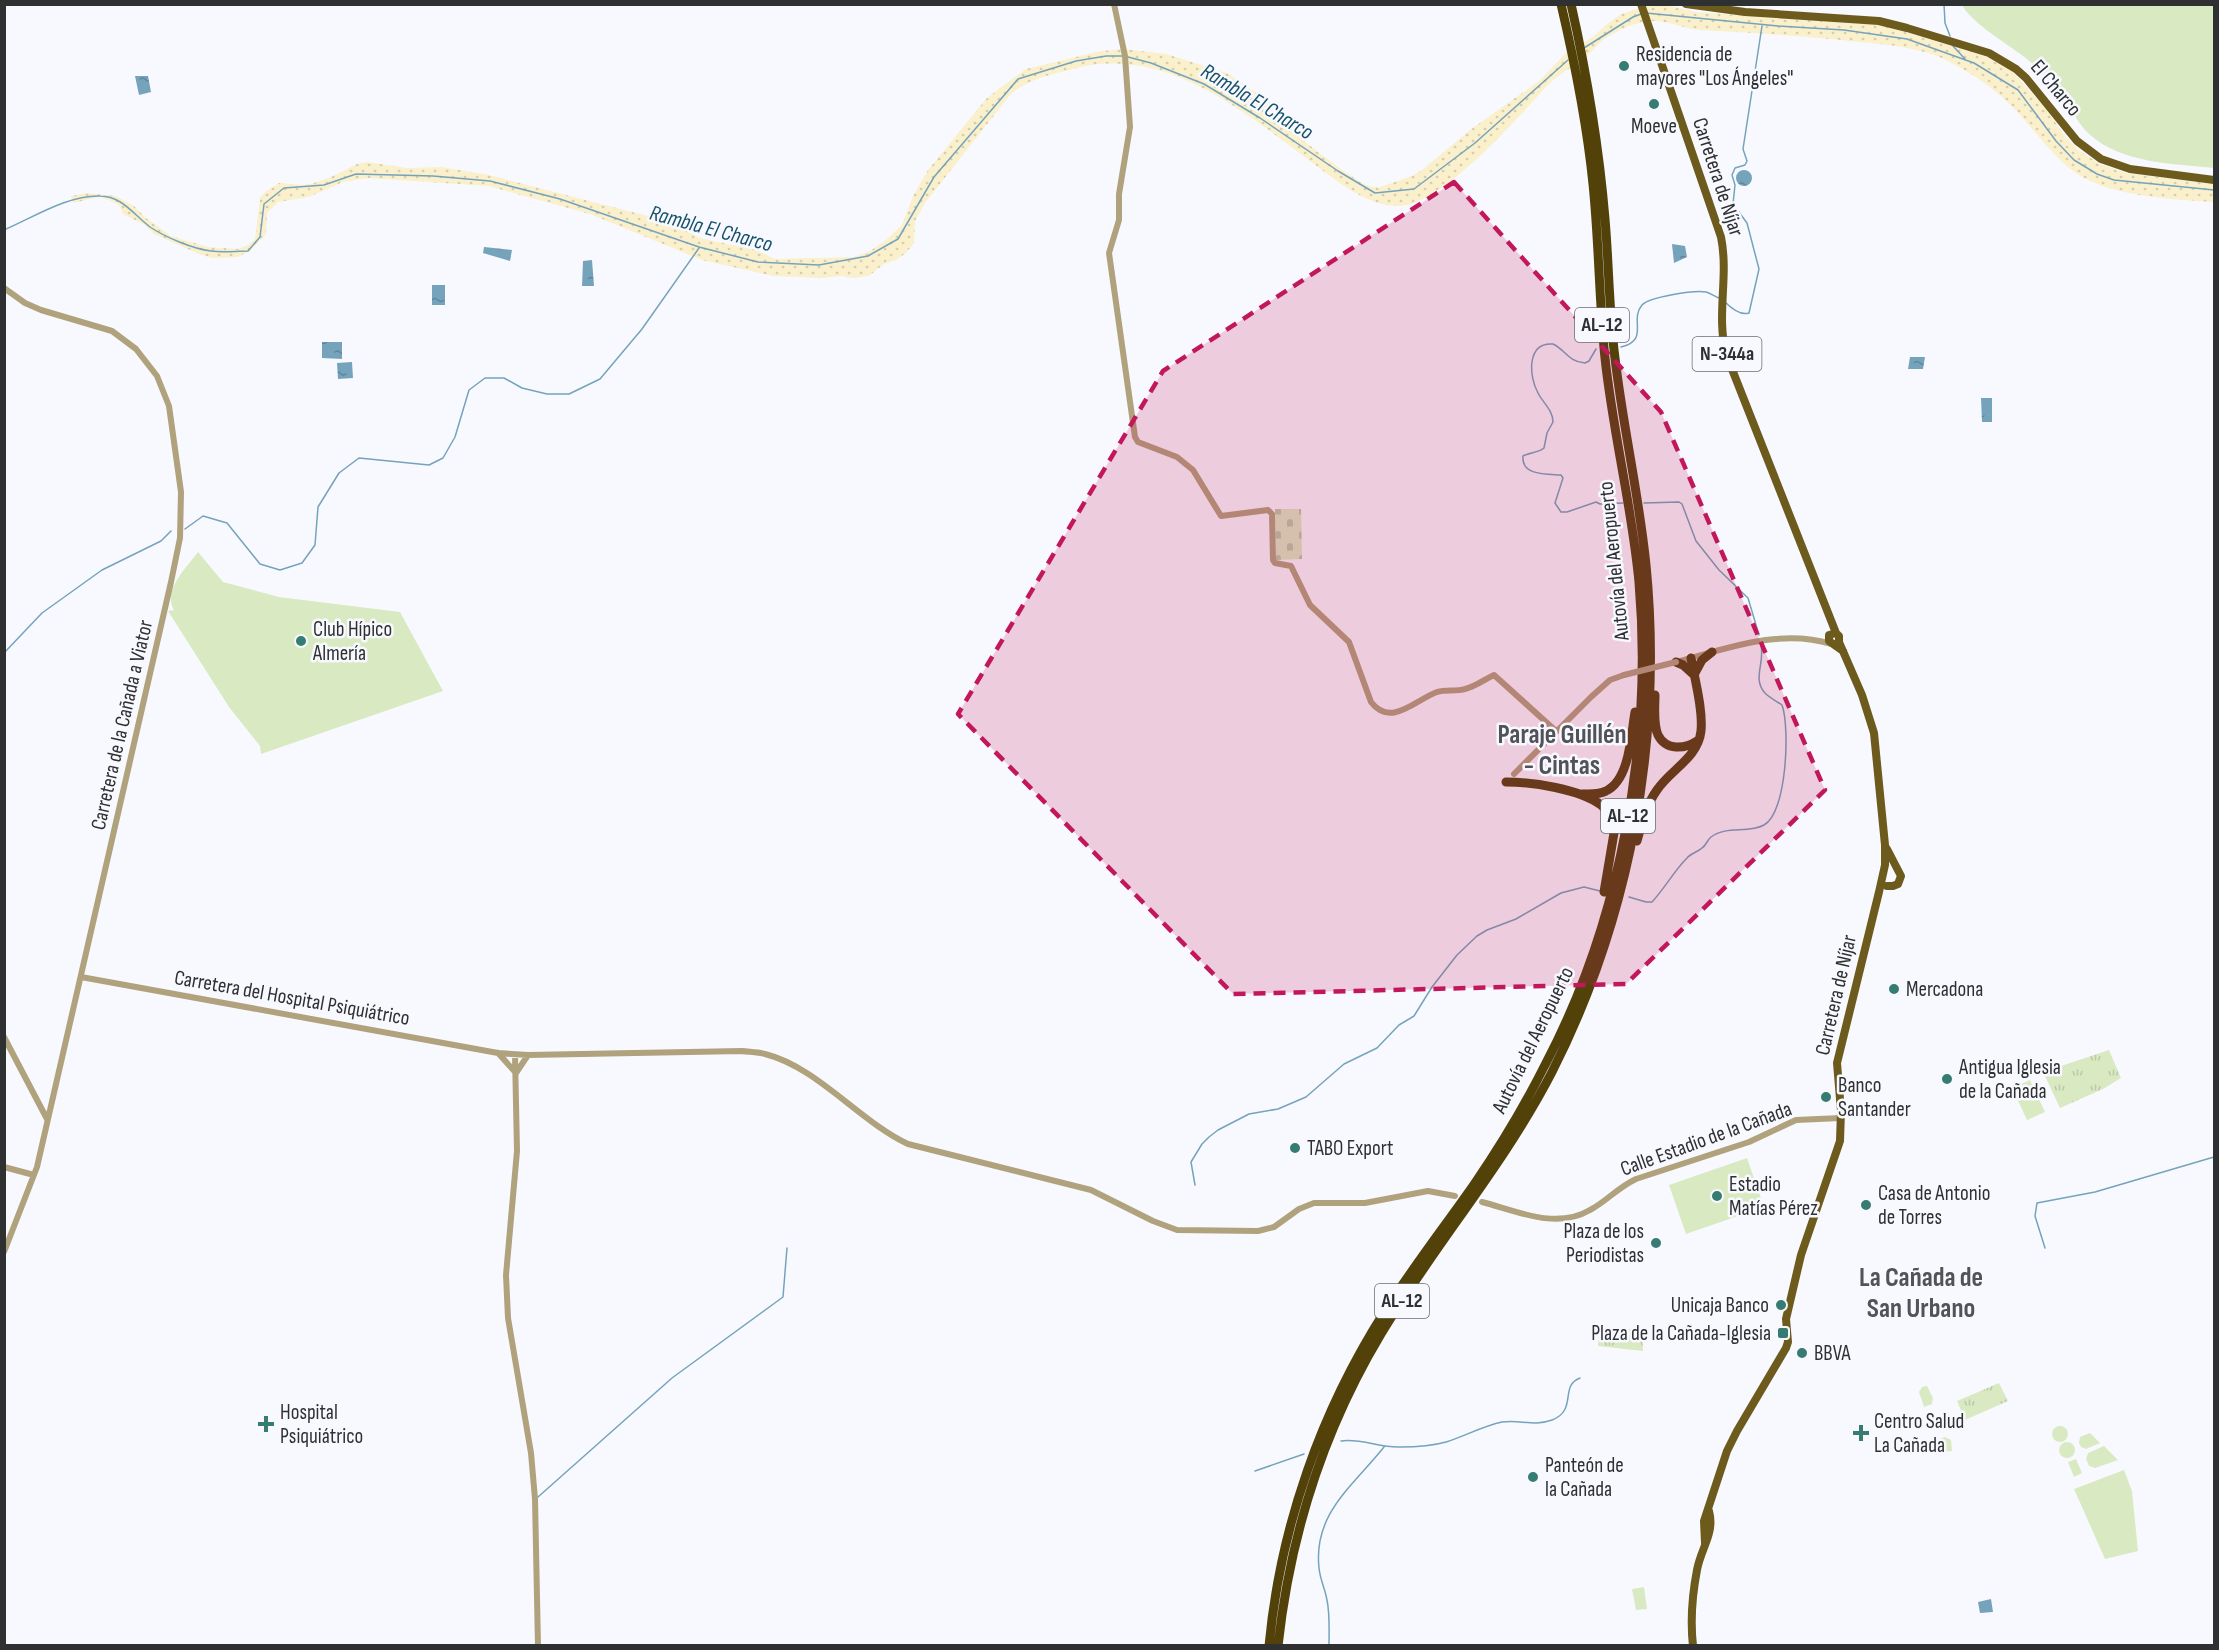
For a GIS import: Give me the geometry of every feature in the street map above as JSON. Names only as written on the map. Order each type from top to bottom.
[{"type":"highway","name":"Autovía del Aeropuerto","points":[[1278,1646],[1287,1583],[1301,1520],[1320,1463],[1348,1396],[1380,1335],[1485,1184],[1528,1116],[1552,1072],[1579,1014],[1612,921],[1633,837],[1643,773],[1650,698],[1651,642],[1642,530],[1614,353],[1601,177],[1593,116],[1575,45],[1561,4]]},
{"type":"highway","name":"Autovía del Aeropuerto","points":[[1571,4],[1575,45]]},
{"type":"highway","name":"Autovía del Aeropuerto","points":[[1269,1646],[1276,1592],[1292,1521],[1316,1448],[1337,1398],[1383,1314],[1474,1184],[1516,1118],[1548,1060],[1587,970],[1611,891],[1629,806],[1639,729],[1642,658],[1638,572],[1608,385],[1593,186],[1579,62]]},
{"type":"highway","points":[[1651,642],[1658,736],[1674,747],[1683,748],[1699,740]]},
{"type":"highway","points":[[1694,675],[1702,660],[1712,652]]},
{"type":"highway","points":[[1580,794],[1605,792],[1623,772],[1631,736],[1642,658]]},
{"type":"highway","points":[[1612,921],[1651,801],[1663,782],[1686,759],[1699,740],[1701,722],[1691,658]]},
{"type":"highway","points":[[1676,662],[1694,675]]},
{"type":"highway","points":[[1514,774],[1525,782]]},
{"type":"highway","points":[[1506,782],[1525,782],[1580,794],[1602,805],[1613,824],[1614,833],[1606,882],[1587,970]]},
{"type":"main road","name":"Carretera de Níjar","points":[[1641,4],[1721,237],[1724,279],[1721,326],[1726,354],[1833,640],[1846,655],[1874,733],[1885,845],[1883,875],[1838,1056],[1836,1070],[1841,1118],[1838,1151],[1802,1255],[1785,1319],[1788,1342],[1786,1348],[1727,1450],[1703,1528],[1707,1533],[1697,1571]]},
{"type":"main road","name":"El Charco","points":[[1686,4],[1745,12],[1879,21],[1989,53],[2016,69],[2037,88],[2077,141],[2101,159],[2130,169],[2214,180]]},
{"type":"main road","name":"Carretera de Níjar","points":[[1885,845],[1896,869]]},
{"type":"main road","points":[[1879,892],[1899,882],[1900,873],[1896,869],[1889,868],[1883,875],[1887,886]]},
{"type":"main road","points":[[1688,1646],[1687,1603],[1697,1571]]},
{"type":"main road","points":[[1694,1646],[1690,1611],[1697,1571]]},
{"type":"street","points":[[1114,4],[1125,56],[1130,127],[1119,194],[1119,220],[1109,253],[1137,442],[1172,454],[1193,470],[1221,516],[1268,510],[1272,514],[1273,560],[1275,563],[1291,566],[1310,605],[1349,642],[1371,702],[1377,709],[1385,712],[1399,712],[1436,693],[1465,689],[1494,675],[1556,731]]},
{"type":"street","name":"Carretera de la Cañada a Viator","points":[[4,288],[25,303],[41,310],[112,331],[136,349],[157,376],[170,406],[181,492],[180,538],[84,968],[37,1167],[4,1252]]},
{"type":"street","points":[[1514,774],[1610,680],[1712,652],[1781,638],[1833,640]]},
{"type":"street","points":[[80,981],[90,978],[84,968]]},
{"type":"street","name":"Carretera del Hospital Psiquiátrico","points":[[90,978],[515,1055],[742,1051],[764,1053],[782,1059],[817,1080],[891,1136],[908,1144],[1092,1190],[1153,1221],[1177,1230],[1258,1231],[1274,1227],[1299,1209],[1314,1203],[1365,1203],[1428,1191],[1455,1196]]},
{"type":"street","points":[[4,1037],[48,1119]]},
{"type":"street","points":[[498,1053],[516,1073]]},
{"type":"street","points":[[515,1055],[517,1151],[506,1275],[508,1318],[531,1453],[535,1499],[538,1646]]},
{"type":"street","points":[[516,1073],[528,1055]]},
{"type":"street","name":"Calle Estadio de la Cañada","points":[[1482,1202],[1554,1220],[1575,1217],[1590,1210],[1620,1187],[1636,1179],[1749,1142],[1796,1120],[1841,1118]]},
{"type":"street","points":[[4,1167],[34,1174]]},
{"type":"highlighted area","points":[[1454,182],[1661,412],[1825,790],[1626,984],[1233,994],[958,714],[1163,371]]},
{"type":"green space","points":[[1962,5],[2214,5],[2214,168],[2148,160],[2116,151],[2102,144],[2085,130],[2061,94],[2043,74],[1974,20]]},
{"type":"green space","points":[[1275,509],[1301,509],[1302,559],[1276,560]]},
{"type":"green space","name":"Club Hípico Almería","points":[[198,552],[223,582],[279,597],[400,612],[443,691],[261,754],[260,746],[229,707],[168,611],[174,610],[171,603],[173,587]]},
{"type":"green space","points":[[2109,1050],[2121,1078],[2103,1089],[2060,1108],[2043,1072]]},
{"type":"green space","points":[[2030,1080],[2045,1112],[2027,1120],[2012,1088]]},
{"type":"green space","name":"Estadio Matías Pérez","points":[[1747,1158],[1764,1207],[1686,1234],[1669,1185]]},
{"type":"green space","points":[[1642,1328],[1643,1351],[1598,1346],[1599,1331]]},
{"type":"green space","points":[[1999,1383],[2008,1401],[1965,1420],[1957,1401]]},
{"type":"green space","points":[[1927,1386],[1933,1398],[1932,1404],[1924,1407],[1919,1392],[1922,1387]]},
{"type":"green space","points":[[2060,1426],[2066,1428],[2068,1434],[2066,1440],[2060,1442],[2054,1440],[2052,1434],[2054,1428]]},
{"type":"green space","points":[[2090,1433],[2100,1443],[2086,1449],[2081,1447],[2080,1437]]},
{"type":"green space","points":[[1945,1437],[1951,1440],[1952,1451],[1939,1452],[1935,1445],[1937,1440]]},
{"type":"green space","points":[[2067,1442],[2075,1450],[2067,1458],[2059,1450]]},
{"type":"green space","points":[[2104,1446],[2118,1460],[2095,1468],[2089,1466],[2086,1459],[2088,1453]]},
{"type":"green space","points":[[2076,1459],[2082,1473],[2074,1477],[2068,1462]]},
{"type":"green space","points":[[2124,1470],[2132,1491],[2138,1551],[2105,1559],[2074,1489]]},
{"type":"green space","points":[[1644,1587],[1647,1609],[1636,1610],[1632,1589]]},
{"type":"sand","points":[[1651,4],[1667,5],[1696,12],[1881,25],[1983,55],[2013,72],[2047,110],[2077,149],[2100,164],[2126,173],[2214,184],[2214,202],[2138,195],[2119,191],[2084,178],[2058,158],[2018,113],[1990,87],[1958,66],[1925,52],[1839,40],[1695,29],[1654,21],[1641,22],[1627,27],[1603,40],[1588,55],[1550,83],[1497,139],[1455,178],[1434,193],[1414,203],[1397,206],[1365,198],[1336,180],[1234,106],[1173,75],[1141,66],[1107,64],[1073,69],[1032,81],[1010,95],[925,203],[915,221],[914,243],[906,253],[884,264],[869,276],[853,278],[773,276],[702,260],[590,214],[488,186],[368,178],[343,182],[309,197],[278,202],[267,213],[266,234],[250,251],[238,257],[212,258],[154,234],[145,225],[123,214],[119,205],[109,200],[99,197],[73,203],[71,196],[86,193],[116,196],[134,206],[171,236],[208,247],[238,249],[255,239],[260,198],[279,183],[303,185],[314,183],[357,164],[367,162],[407,168],[442,167],[489,175],[667,221],[700,238],[756,250],[775,259],[854,257],[870,251],[902,225],[913,196],[928,170],[986,99],[1026,69],[1101,51],[1124,49],[1166,54],[1227,73],[1270,102],[1287,126],[1342,170],[1364,184],[1380,187],[1412,176],[1422,170],[1470,130],[1539,81],[1565,54],[1593,37],[1621,14]]},
{"type":"water","points":[[135,76],[148,76],[151,92],[139,95]]},
{"type":"water","points":[[1741,170],[1747,170],[1752,178],[1750,184],[1741,186],[1736,181],[1736,175]]},
{"type":"water","points":[[1672,244],[1685,246],[1687,257],[1674,263]]},
{"type":"water","points":[[484,247],[512,250],[510,261],[483,253]]},
{"type":"water","points":[[592,260],[594,286],[582,286],[583,261]]},
{"type":"water","points":[[432,285],[445,285],[445,305],[432,305]]},
{"type":"water","points":[[322,342],[342,342],[342,359],[322,358]]},
{"type":"water","points":[[1910,357],[1925,357],[1923,369],[1908,369]]},
{"type":"water","points":[[352,362],[353,378],[338,379],[337,363]]},
{"type":"water","points":[[1981,398],[1992,398],[1992,422],[1982,422]]},
{"type":"water","points":[[1991,1599],[1993,1612],[1980,1613],[1978,1602]]},
{"type":"waterway","points":[[1944,4],[1945,23],[1950,36]]},
{"type":"waterway","name":"Rambla El Charco","points":[[1646,13],[1844,30],[1907,39],[1974,63],[2018,90],[2056,141],[2074,160],[2097,174],[2114,180],[2214,190]]},
{"type":"waterway","name":"Rambla El Charco","points":[[1584,48],[1641,14]]},
{"type":"waterway","points":[[1725,302],[1739,312],[1749,313],[1759,269],[1747,223],[1733,204],[1735,185],[1732,175],[1735,168],[1745,165],[1747,161],[1743,149],[1762,26]]},
{"type":"waterway","points":[[1953,46],[1965,59]]},
{"type":"waterway","name":"Rambla El Charco","points":[[4,230],[63,203],[100,196],[115,199],[150,227],[188,245],[216,252],[248,251],[260,237],[264,204],[284,188],[324,185],[356,174],[433,176],[490,181],[560,199],[699,247],[758,262],[819,265],[868,256],[898,239],[934,177],[1018,79],[1076,61],[1106,56],[1124,56]]},
{"type":"waterway","name":"Rambla El Charco","points":[[1128,57],[1151,63],[1204,84],[1375,193],[1414,189],[1475,143],[1568,60]]},
{"type":"waterway","points":[[185,529],[203,516],[227,523],[260,564],[280,570],[302,563],[315,545],[318,507],[339,473],[359,458],[429,465],[443,458],[455,437],[469,390],[485,378],[504,378],[522,388],[547,394],[569,394],[600,379],[642,329],[699,248]]},
{"type":"waterway","points":[[1621,347],[1635,340],[1637,317],[1642,305],[1646,302],[1692,292],[1706,292],[1719,298]]},
{"type":"waterway","points":[[1596,349],[1589,361],[1585,363],[1574,360],[1553,344],[1544,345],[1534,354],[1532,370],[1535,386],[1550,410],[1553,422],[1547,433],[1544,448],[1523,456],[1523,463],[1530,471],[1536,473],[1561,475],[1563,478],[1555,503],[1561,512],[1596,502],[1600,504],[1623,503]]},
{"type":"waterway","points":[[1644,503],[1679,502],[1682,504],[1696,541],[1719,570],[1748,598],[1759,635]]},
{"type":"waterway","points":[[4,653],[42,613],[102,570],[161,541],[171,531]]},
{"type":"waterway","points":[[1629,897],[1652,902],[1682,863],[1690,855],[1699,851],[1711,837],[1724,831],[1758,828],[1772,817],[1782,788],[1786,731],[1782,705],[1765,693],[1759,682],[1761,645]]},
{"type":"waterway","points":[[1195,1185],[1191,1162],[1209,1137],[1249,1114],[1278,1109],[1306,1097],[1344,1064],[1377,1048],[1399,1025],[1414,1016],[1432,987],[1457,955],[1477,936],[1516,919],[1561,893],[1584,887],[1600,891]]},
{"type":"waterway","points":[[2045,1248],[2035,1216],[2037,1203],[2095,1192],[2214,1157]]},
{"type":"waterway","points":[[538,1497],[672,1378],[783,1297],[787,1248]]},
{"type":"waterway","points":[[1341,1441],[1393,1447],[1423,1446],[1446,1442],[1502,1422],[1545,1422],[1560,1416],[1567,1404],[1570,1387],[1580,1378]]},
{"type":"waterway","points":[[1329,1646],[1328,1605],[1319,1568],[1322,1531],[1338,1501],[1384,1447]]},
{"type":"waterway","points":[[1255,1471],[1304,1454]]},
{"type":"place","name":"Residencia de mayores \"Los Ángeles\"","points":[[1624,66]]},
{"type":"place","name":"Moeve","points":[[1654,104]]},
{"type":"place","name":"Club Hípico Almería","points":[[301,641]]},
{"type":"place","name":"Mercadona","points":[[1894,989]]},
{"type":"place","name":"Antigua Iglesia de la Cañada","points":[[1947,1079]]},
{"type":"place","name":"Banco Santander","points":[[1826,1097]]},
{"type":"place","name":"TABO Export","points":[[1295,1148]]},
{"type":"place","name":"Estadio Matías Pérez","points":[[1717,1196]]},
{"type":"place","name":"Casa de Antonio de Torres","points":[[1866,1205]]},
{"type":"place","name":"Plaza de los Periodistas","points":[[1656,1243]]},
{"type":"place","name":"Unicaja Banco","points":[[1781,1305]]},
{"type":"place","name":"Plaza de la Cañada-Iglesia","points":[[1783,1333]]},
{"type":"place","name":"BBVA","points":[[1802,1353]]},
{"type":"place","name":"Hospital Psiquiátrico","points":[[266,1424]]},
{"type":"place","name":"Centro Salud La Cañada","points":[[1861,1433]]},
{"type":"place","name":"Panteón de la Cañada","points":[[1533,1477]]},
{"type":"district","name":"Paraje Guillén - Cintas","points":[[1562,750]]},
{"type":"district","name":"La Cañada de San Urbano","points":[[1921,1294]]}]
